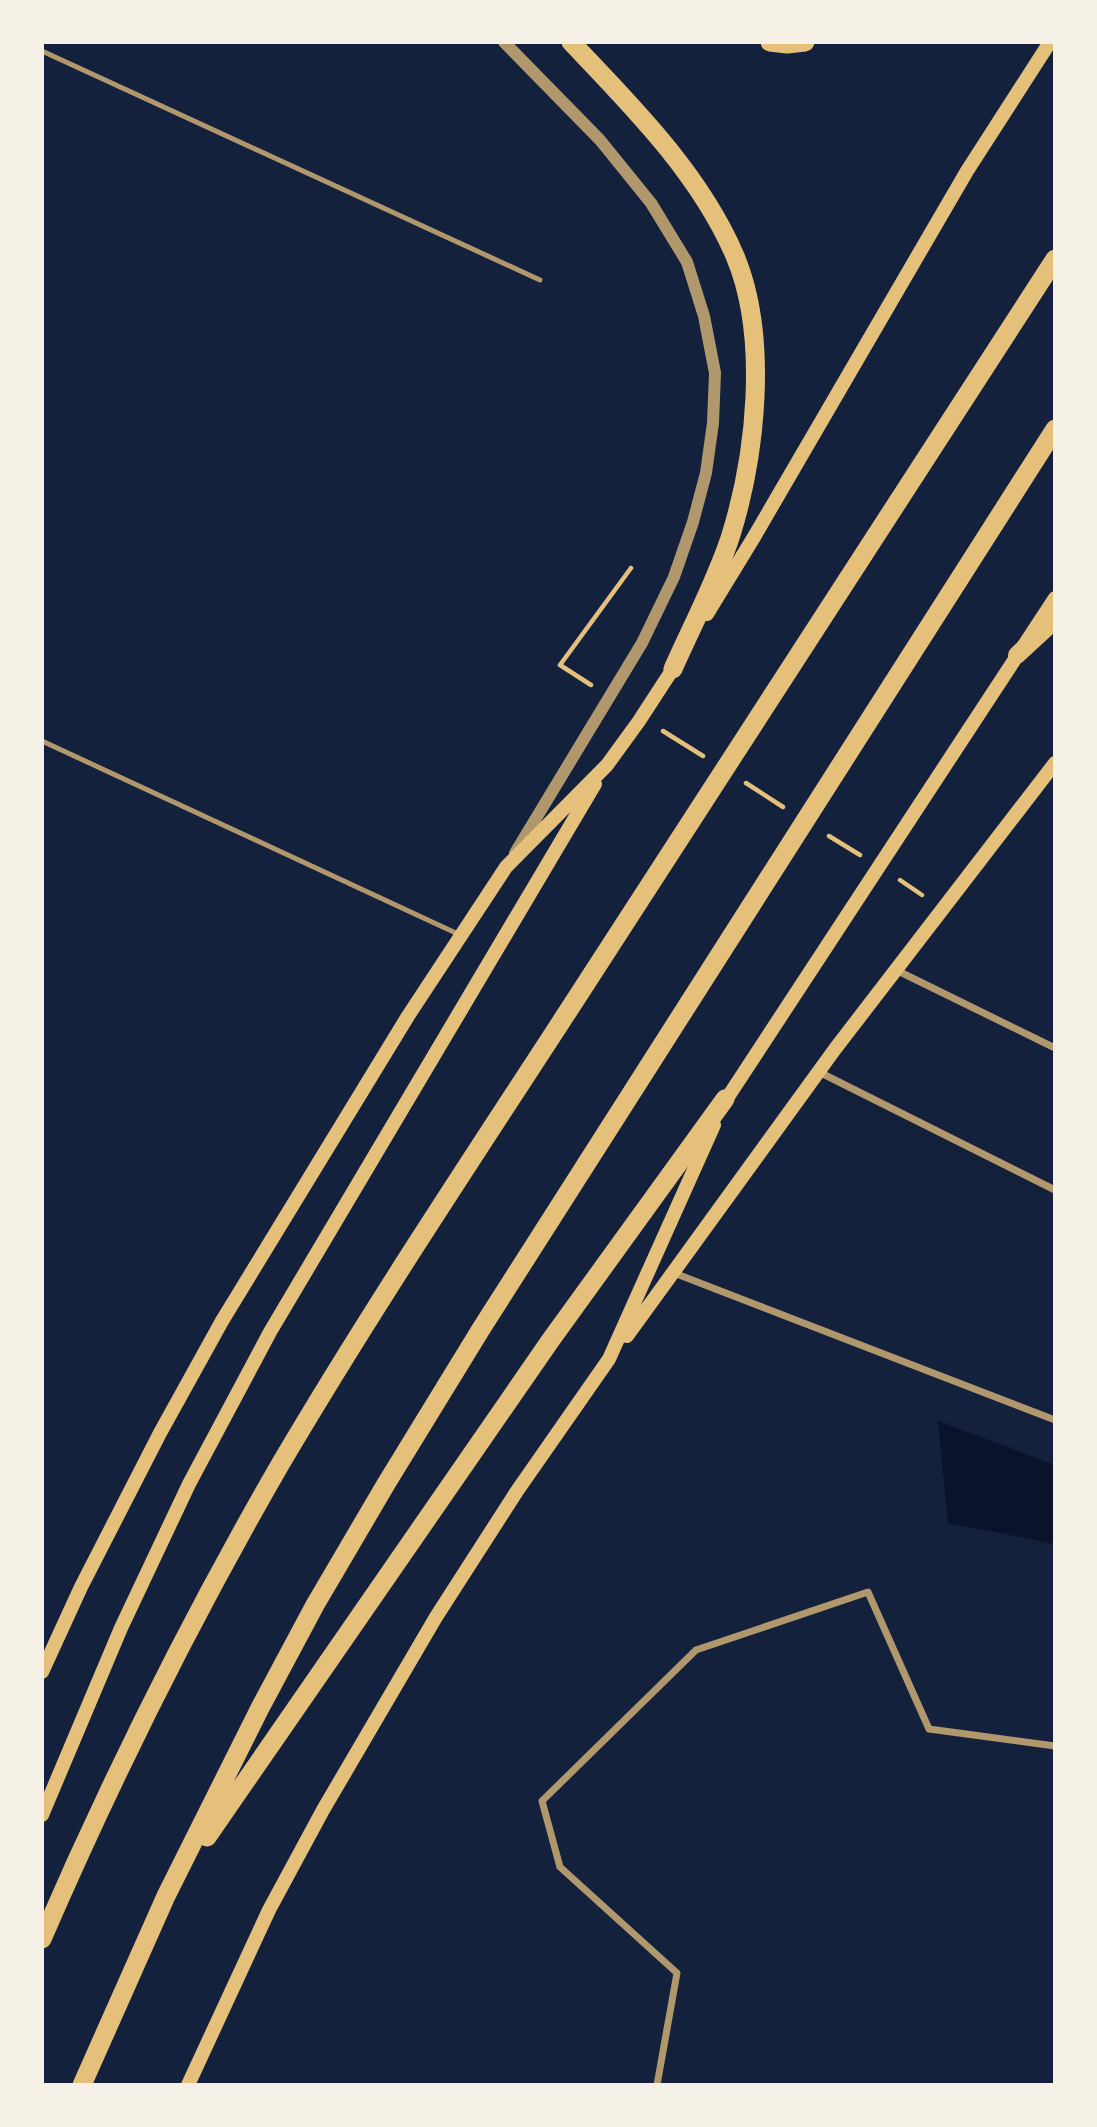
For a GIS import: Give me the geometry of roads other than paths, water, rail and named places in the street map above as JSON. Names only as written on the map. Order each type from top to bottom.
[{"type":"highway","points":[[571,42],[671,154],[705,201],[735,257],[751,309],[755,365],[751,435],[743,492],[724,552],[673,669]]},
{"type":"highway","points":[[770,42],[805,42]]},
{"type":"highway","points":[[42,1939],[92,1823],[152,1700],[198,1611],[282,1462],[394,1280],[1055,259]]},
{"type":"highway","points":[[82,2085],[166,1896],[260,1708],[315,1605],[386,1484],[489,1317],[1055,429]]},
{"type":"highway","points":[[166,1896],[542,1353],[725,1099]]},
{"type":"main road","points":[[42,1815],[121,1628],[189,1484],[270,1332],[607,765],[673,669],[761,525],[967,171],[1050,42]]},
{"type":"main road","points":[[609,1359],[725,1099],[1055,598]]},
{"type":"main road","points":[[1017,655],[1055,620]]},
{"type":"main road","points":[[188,2085],[269,1910],[337,1786],[443,1606],[517,1491],[609,1359],[819,1072],[1055,763]]},
{"type":"main road","points":[[42,1672],[81,1587],[141,1469],[222,1321],[408,1016],[506,867],[607,765]]},
{"type":"street","points":[[504,42],[600,141],[652,203],[687,262],[704,316],[715,373],[713,423],[706,473],[674,577],[642,643],[506,867]]},
{"type":"street","points":[[896,970],[1055,1048]]},
{"type":"street","points":[[819,1072],[1055,1190]]},
{"type":"street","points":[[672,1273],[1055,1420]]},
{"type":"street","points":[[657,2085],[677,1973],[560,1867],[542,1801],[696,1650],[868,1592],[929,1729],[1055,1746]]},
{"type":"lane","points":[[42,51],[540,280]]},
{"type":"lane","points":[[42,741],[461,936]]},
{"type":"water","points":[[938,1421],[1055,1465],[1055,1544],[948,1523]]}]
